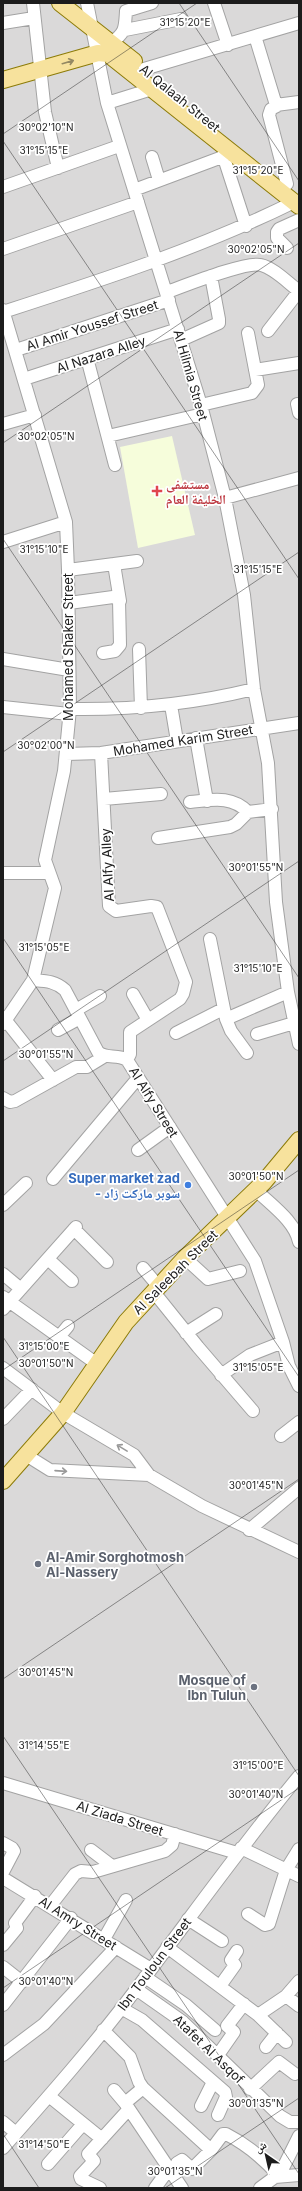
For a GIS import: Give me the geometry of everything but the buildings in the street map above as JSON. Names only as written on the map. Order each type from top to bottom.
[{"type":"main road","name":"Al Qalaah Street","points":[[66,6],[144,69],[295,196]]},
{"type":"main road","name":"Al Qalaah Street","points":[[98,53],[108,54],[152,89],[228,154],[295,196]]},
{"type":"main road","points":[[3,80],[98,53]]},
{"type":"main road","name":"Al Saleebah Street","points":[[3,1481],[62,1413],[126,1322],[185,1258],[256,1190],[299,1140]]},
{"type":"street","points":[[33,3],[45,112],[58,168]]},
{"type":"street","name":"Al Hilmia Street","points":[[87,3],[94,28],[107,103],[119,146],[168,296],[202,410],[225,498],[244,595],[254,689],[268,763],[272,809],[276,902],[288,992],[299,1044]]},
{"type":"street","points":[[125,30],[126,11],[152,3]]},
{"type":"street","points":[[214,3],[228,45]]},
{"type":"street","points":[[3,23],[34,18]]},
{"type":"street","points":[[111,42],[118,38],[125,30],[181,19]]},
{"type":"street","points":[[144,69],[299,23]]},
{"type":"street","points":[[255,36],[277,106]]},
{"type":"street","points":[[107,103],[152,89]]},
{"type":"street","points":[[3,312],[156,261],[246,226],[295,196],[269,115],[271,109],[277,106],[299,102]]},
{"type":"street","points":[[3,187],[119,146]]},
{"type":"street","points":[[134,190],[228,154],[246,226]]},
{"type":"street","points":[[152,157],[160,180]]},
{"type":"street","points":[[3,249],[138,202]]},
{"type":"street","points":[[288,248],[277,238],[276,232],[279,229],[299,220]]},
{"type":"street","name":"Al Amir Youssef Street","points":[[16,350],[168,296],[211,276],[252,265],[261,265],[299,291]]},
{"type":"street","name":"Al Nazara Alley","points":[[24,379],[88,358],[218,323],[220,319],[211,276]]},
{"type":"street","points":[[268,331],[299,291]]},
{"type":"street","name":"Mohamed Shaker Street","points":[[3,312],[16,350],[66,522],[69,602],[69,711],[66,754],[44,860],[55,888],[32,980],[4,1020]]},
{"type":"street","points":[[108,436],[202,410],[254,392],[258,385],[248,333]]},
{"type":"street","points":[[88,358],[115,466]]},
{"type":"street","points":[[255,370],[299,359]]},
{"type":"street","points":[[3,424],[35,415]]},
{"type":"street","points":[[225,498],[299,478]]},
{"type":"street","points":[[3,542],[66,522]]},
{"type":"street","points":[[68,570],[137,561]]},
{"type":"street","points":[[103,653],[115,651],[120,645],[120,601],[114,564]]},
{"type":"street","points":[[69,602],[113,597],[120,601]]},
{"type":"street","points":[[139,649],[141,708]]},
{"type":"street","points":[[3,659],[69,670]]},
{"type":"street","points":[[3,707],[69,711],[171,706],[254,689]]},
{"type":"street","points":[[171,706],[177,741]]},
{"type":"street","name":"Mohamed Karim Street","points":[[66,754],[101,753],[299,723]]},
{"type":"street","points":[[196,738],[207,800]]},
{"type":"street","name":"Al Alfy Alley","points":[[101,753],[109,906],[116,911],[151,906],[157,907],[186,982],[184,994],[180,999],[130,1032],[130,1054],[127,1060]]},
{"type":"street","points":[[104,799],[161,794]]},
{"type":"street","points":[[190,802],[224,799],[233,801],[248,812]]},
{"type":"street","points":[[158,838],[230,828],[248,812],[272,809]]},
{"type":"street","points":[[3,873],[48,873]]},
{"type":"street","points":[[210,939],[224,1014],[235,1037],[247,1052]]},
{"type":"street","points":[[3,1098],[10,1102],[15,1101],[76,1067],[88,1067],[105,1056],[98,1052],[65,990],[54,982],[32,980]]},
{"type":"street","points":[[176,1034],[224,1014],[288,992]]},
{"type":"street","points":[[133,994],[148,1020]]},
{"type":"street","points":[[58,1030],[100,996]]},
{"type":"street","points":[[4,1020],[52,1080]]},
{"type":"street","points":[[257,1034],[294,1023]]},
{"type":"street","name":"Al Alfy Street","points":[[105,1056],[118,1056],[127,1060],[255,1261],[283,1342],[294,1365],[299,1386]]},
{"type":"street","points":[[54,1178],[138,1078]]},
{"type":"street","points":[[138,1150],[170,1128]]},
{"type":"street","points":[[3,1205],[26,1183]]},
{"type":"street","points":[[256,1190],[292,1226],[299,1242]]},
{"type":"street","points":[[96,1364],[59,1337],[5,1303],[21,1289],[75,1228],[107,1262]]},
{"type":"street","points":[[185,1258],[208,1280],[240,1271]]},
{"type":"street","points":[[48,1259],[72,1281]]},
{"type":"street","points":[[143,1268],[186,1333],[253,1411]]},
{"type":"street","points":[[3,1274],[21,1289]]},
{"type":"street","points":[[186,1333],[216,1314]]},
{"type":"street","points":[[59,1337],[68,1326]]},
{"type":"street","points":[[222,1375],[250,1355],[283,1342]]},
{"type":"street","points":[[3,1368],[62,1413],[134,1455],[149,1475],[202,1506],[249,1530],[299,1552]]},
{"type":"street","points":[[3,1419],[32,1389]]},
{"type":"street","points":[[281,1436],[299,1422]]},
{"type":"street","points":[[26,1455],[50,1470],[149,1475]]},
{"type":"street","points":[[249,1530],[299,1488]]},
{"type":"street","name":"Ibn Touloun Street","points":[[3,2148],[49,2096],[121,2008],[239,1850],[297,1782]]},
{"type":"street","name":"Al Ziada Street","points":[[3,1783],[175,1834],[239,1850],[299,1876]]},
{"type":"street","points":[[50,1906],[75,1874],[81,1871],[93,1872],[166,1851],[172,1845],[175,1834]]},
{"type":"street","points":[[3,1843],[12,1848],[14,1851],[3,1872]]},
{"type":"street","points":[[248,1914],[265,1926],[269,1924],[286,1870],[299,1849]]},
{"type":"street","points":[[91,1850],[112,1866]]},
{"type":"street","name":"Al Amry Street","points":[[3,1878],[116,1946],[214,2030]]},
{"type":"street","points":[[7,1941],[18,1927],[15,1923],[35,1896]]},
{"type":"street","points":[[104,1939],[126,1900]]},
{"type":"street","points":[[3,2005],[71,1918]]},
{"type":"street","points":[[188,1919],[222,1941]]},
{"type":"street","points":[[3,2055],[44,2024],[116,1946]]},
{"type":"street","points":[[167,1947],[258,2015],[286,2042]]},
{"type":"street","points":[[220,1986],[235,1966],[231,1960],[237,1951]]},
{"type":"street","points":[[3,1967],[22,1982]]},
{"type":"street","points":[[258,2015],[286,1996],[299,1981]]},
{"type":"street","name":"Atafet Al Asqof","points":[[136,1989],[183,2022],[218,2054],[250,2089],[280,2116],[290,2122],[299,2122]]},
{"type":"street","points":[[286,1996],[299,2006]]},
{"type":"street","points":[[218,2054],[234,2032],[227,2026],[244,2004]]},
{"type":"street","points":[[121,2008],[142,2020],[226,2095],[218,2115]]},
{"type":"street","points":[[103,2030],[130,2057],[143,2088],[211,2150]]},
{"type":"street","points":[[266,2047],[277,2033]]},
{"type":"street","points":[[250,2089],[279,2062],[295,2074]]},
{"type":"street","points":[[200,2106],[213,2082]]},
{"type":"street","points":[[100,2188],[79,2178],[94,2161],[88,2154],[143,2088]]},
{"type":"street","points":[[114,2090],[173,2166],[182,2188]]},
{"type":"street","points":[[49,2096],[102,2139]]},
{"type":"street","points":[[3,2122],[16,2133]]},
{"type":"street","points":[[48,2164],[83,2124]]},
{"type":"street","points":[[155,2188],[173,2166],[182,2160],[192,2169],[211,2150],[224,2134],[246,2144],[265,2159],[279,2176]]},
{"type":"street","points":[[279,2176],[299,2136]]},
{"type":"street","points":[[260,2188],[271,2179],[279,2176],[299,2175]]},
{"type":"shaded area","points":[[3,3],[299,3],[299,2188],[3,2188]]},
{"type":"shaded area","name":"مستشفى الخليفة العام","points":[[172,436],[195,535],[138,548],[120,447]]},
{"type":"place","name":"مستشفى الخليفة العام","points":[[157,491]]},
{"type":"place","name":"Super market zad - سوبر ماركت زاد","points":[[188,1185]]},
{"type":"place","name":"Al-Amir Sorghotmosh Al-Nassery","points":[[38,1564]]},
{"type":"place","name":"Mosque of Ibn Tulun","points":[[254,1687]]}]
